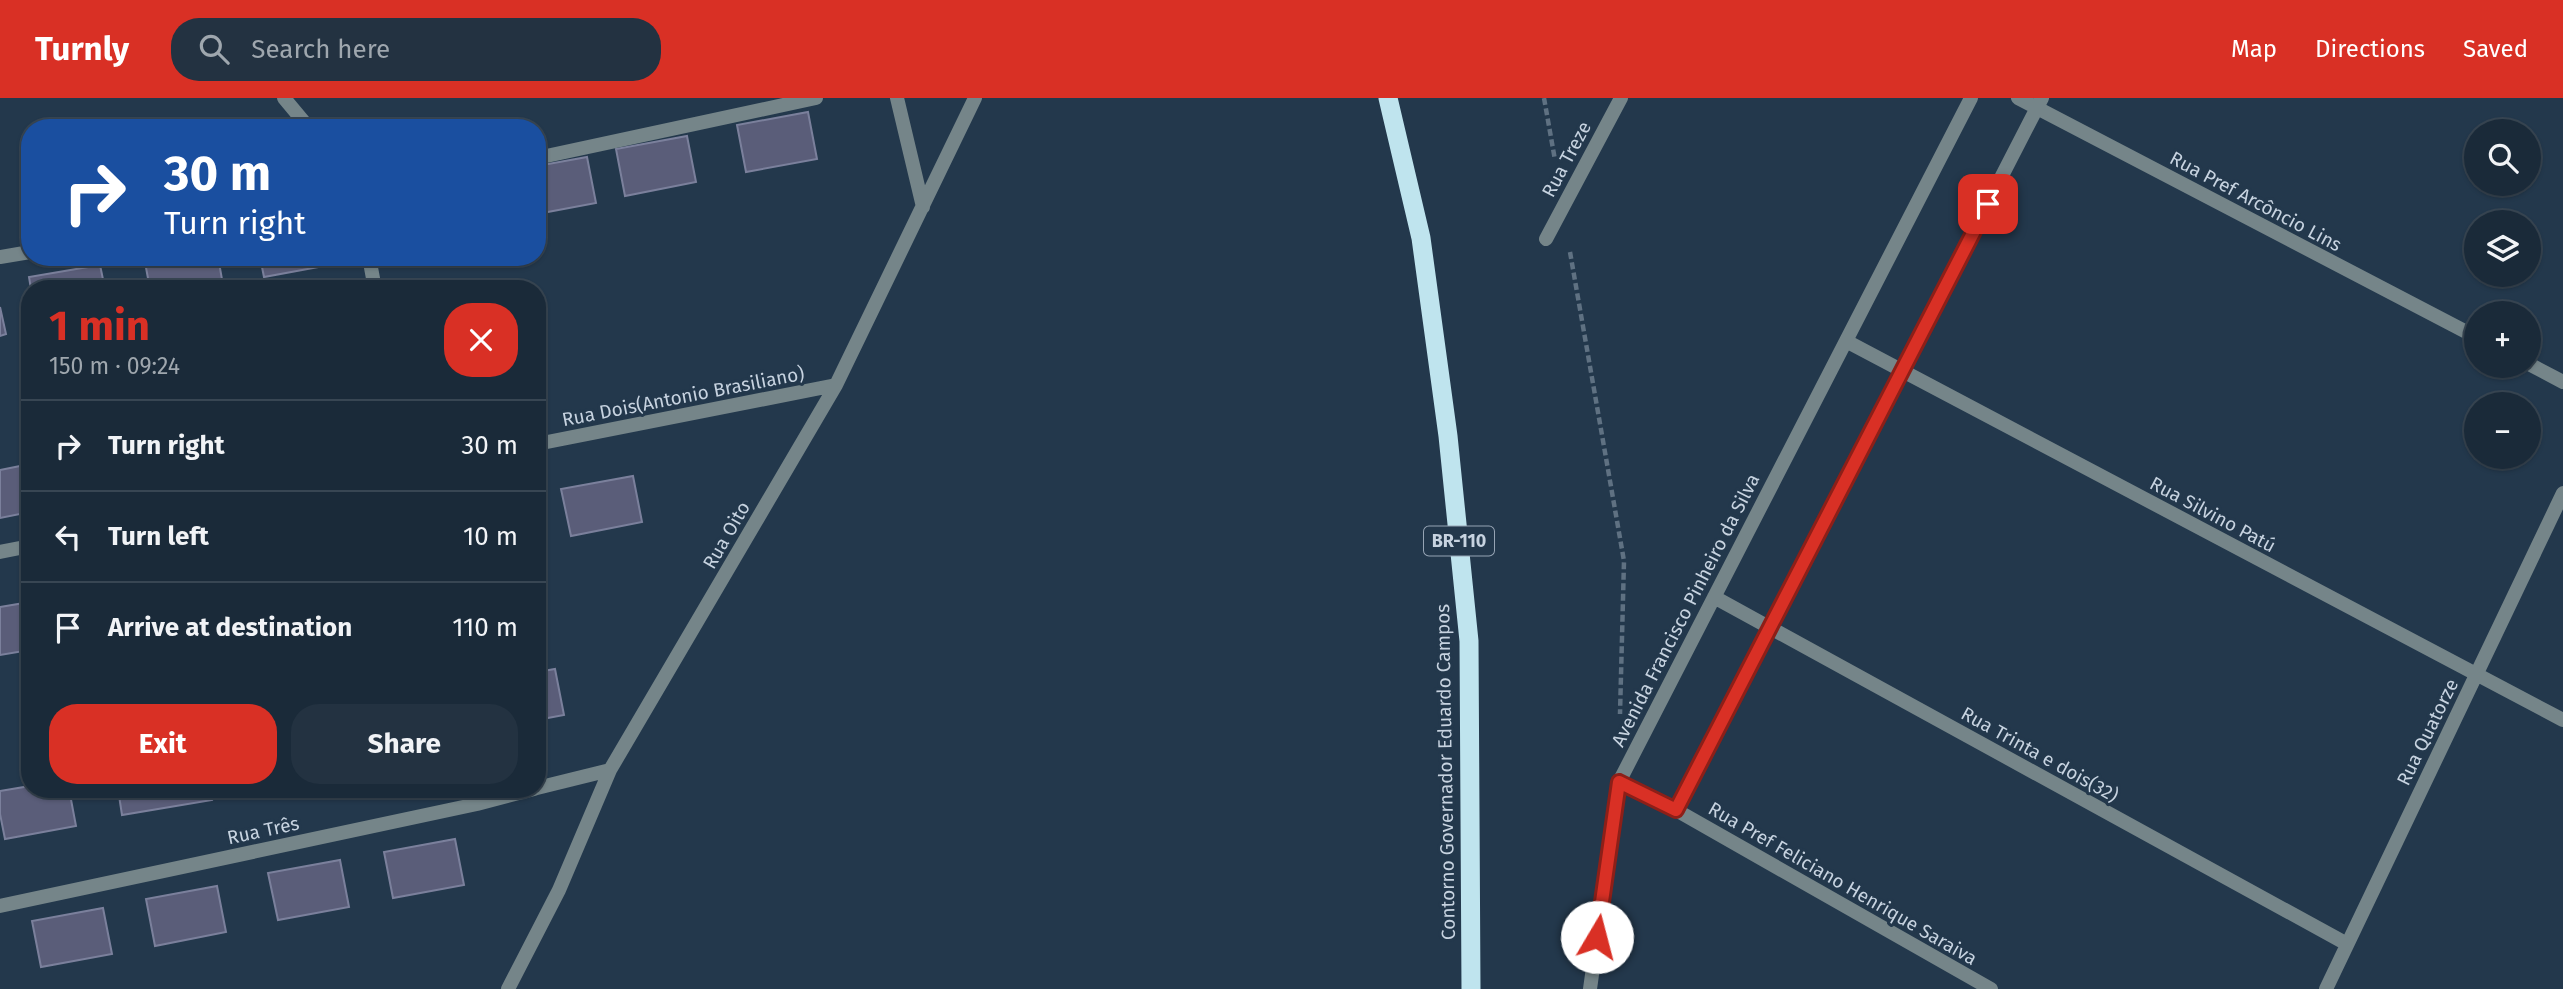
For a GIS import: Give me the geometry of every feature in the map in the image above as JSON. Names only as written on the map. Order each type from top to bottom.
[{"type":"highway","name":"Contorno Governador Eduardo Campos","points":[[1388,98],[1421,238],[1448,436],[1469,641],[1471,989]]},
{"type":"street","points":[[284,98],[302,119]]},
{"type":"street","points":[[546,156],[816,98]]},
{"type":"street","points":[[897,98],[923,207]]},
{"type":"street","name":"Rua Oito","points":[[508,989],[559,890],[610,770],[836,385],[975,98]]},
{"type":"street","name":"Rua Treze","points":[[1546,239],[1621,98]]},
{"type":"street","name":"Avenida Francisco Pinheiro da Silva","points":[[1590,989],[1619,782],[1971,98]]},
{"type":"street","name":"Rua Pref Arcôncio Lins","points":[[2018,98],[2040,103],[2464,331]]},
{"type":"street","points":[[1619,782],[1676,810],[2040,103]]},
{"type":"street","points":[[0,257],[21,254]]},
{"type":"street","name":"Rua Silvino Patú","points":[[1846,341],[2563,720]]},
{"type":"street","points":[[2541,370],[2563,382]]},
{"type":"street","name":"Rua Dois(Antonio Brasiliano)","points":[[546,442],[836,385]]},
{"type":"street","name":"Rua Quatorze","points":[[2326,989],[2563,493]]},
{"type":"street","points":[[0,552],[21,548]]},
{"type":"street","name":"Rua Trinta e dois(32)","points":[[1714,597],[2347,944]]},
{"type":"street","name":"Rua Três","points":[[546,786],[610,770]]},
{"type":"street","name":"Rua Três","points":[[0,906],[471,798]]},
{"type":"street","name":"Rua Pref Feliciano Henrique Saraiva","points":[[1676,810],[1991,989]]},
{"type":"path","points":[[1544,98],[1624,561],[1620,727]]},
{"type":"building","points":[[808,112],[817,159],[746,172],[737,125]]},
{"type":"building","points":[[687,136],[696,182],[625,196],[616,149]]},
{"type":"building","points":[[587,157],[596,203],[546,212],[546,164]]},
{"type":"building","points":[[100,266],[103,280],[30,280],[29,277]]},
{"type":"building","points":[[146,266],[220,266],[222,280],[148,280]]},
{"type":"building","points":[[262,266],[324,266],[264,277]]},
{"type":"building","points":[[0,307],[6,334],[0,336]]},
{"type":"building","points":[[21,466],[21,514],[0,518],[0,470]]},
{"type":"building","points":[[633,476],[642,522],[571,536],[561,489]]},
{"type":"building","points":[[21,604],[21,652],[0,655],[0,607]]},
{"type":"building","points":[[555,669],[564,715],[546,718],[546,670]]},
{"type":"building","points":[[21,788],[21,798],[71,798],[76,826],[5,839],[0,814],[0,791]]},
{"type":"building","points":[[119,798],[212,800],[122,815]]},
{"type":"building","points":[[455,839],[464,885],[393,898],[384,852]]},
{"type":"building","points":[[340,860],[349,907],[278,920],[268,873]]},
{"type":"building","points":[[217,886],[226,932],[155,946],[146,899]]},
{"type":"building","points":[[103,908],[112,954],[41,967],[32,921]]},
{"type":"route","points":[[1597,937],[1619,782],[1676,810],[1988,204]]}]
